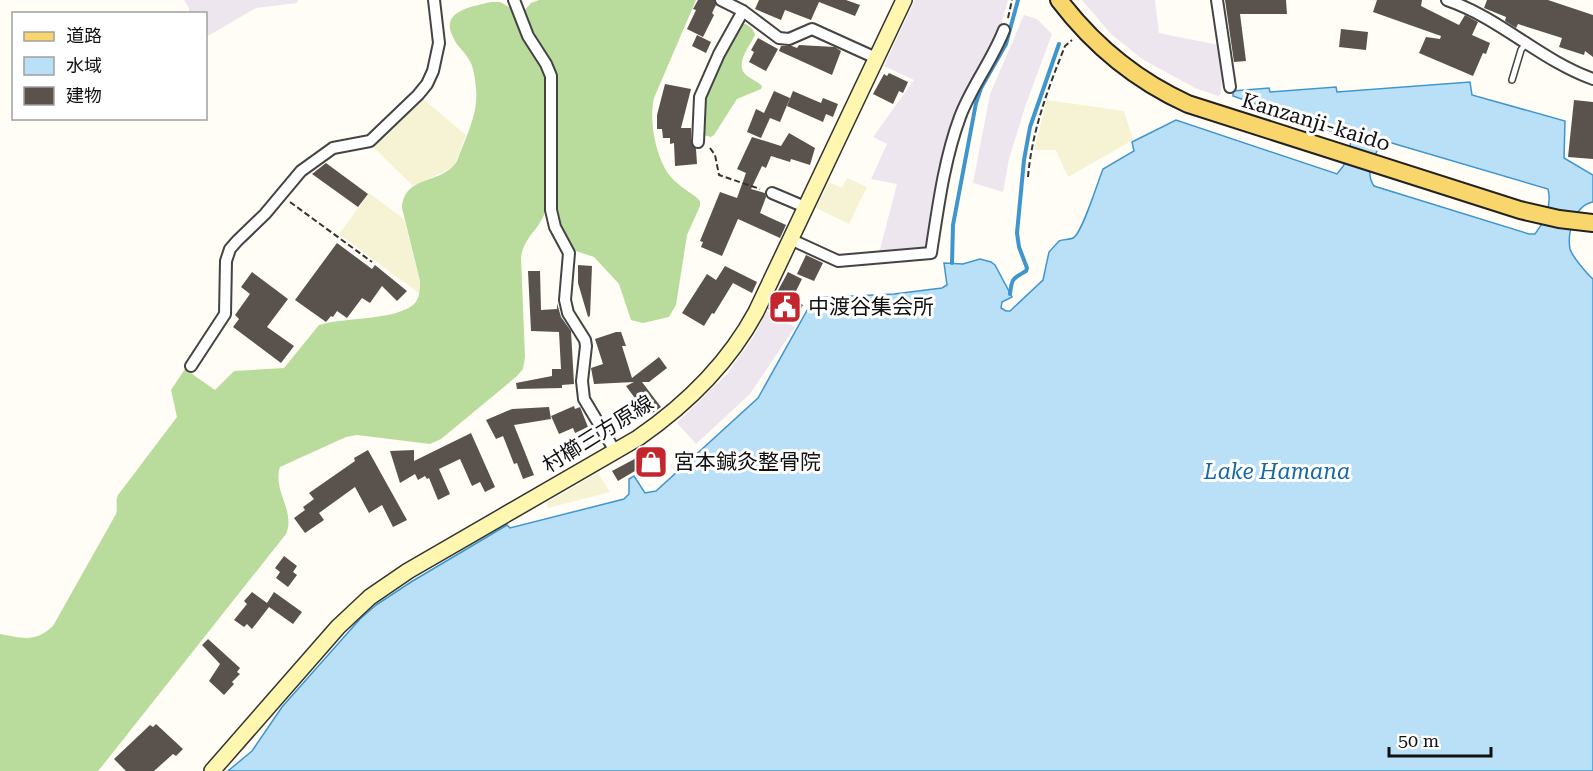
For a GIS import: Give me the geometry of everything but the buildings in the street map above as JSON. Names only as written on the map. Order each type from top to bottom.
[{"type":"main road","name":"村櫛三方原線","points":[[212,771],[338,627],[370,597],[408,571],[638,438],[673,412],[720,366],[746,331],[904,0]]},
{"type":"main road","name":"Kanzanji-kaido","points":[[1059,0],[1083,30],[1115,60],[1169,96],[1209,112],[1543,216],[1586,222]]},
{"type":"street","points":[[191,366],[225,314],[227,255],[237,241],[265,214],[295,176],[326,152],[340,146],[370,141],[427,84],[437,57],[439,43],[434,0]]},
{"type":"street","points":[[514,0],[528,36],[551,76],[551,210],[555,227],[569,253],[565,300],[568,313],[585,340],[582,381],[584,399],[615,452]]},
{"type":"street","points":[[721,0],[742,6],[779,38],[789,39],[812,29],[876,58]]},
{"type":"street","points":[[1217,0],[1230,87]]},
{"type":"street","points":[[1447,0],[1479,13],[1567,68],[1593,79]]},
{"type":"street","points":[[698,142],[700,97],[742,6]]},
{"type":"street","points":[[790,238],[838,261],[931,253],[952,164],[960,116],[995,52],[1004,30]]},
{"type":"street","points":[[772,193],[805,207]]},
{"type":"lane","points":[[1512,80],[1521,50],[1526,43]]},
{"type":"path","points":[[1004,30],[1012,0]]},
{"type":"path","points":[[1028,177],[1032,144],[1040,112],[1065,46],[1083,30]]},
{"type":"path","points":[[698,142],[706,142],[715,155],[719,175],[772,193]]},
{"type":"path","points":[[280,195],[372,262]]},
{"type":"shaded area","points":[[184,0],[298,0],[297,3],[256,8],[207,36],[207,12],[189,12]]},
{"type":"shaded area","points":[[915,0],[1008,0],[1000,29],[961,104],[928,245],[923,250],[879,253],[897,184],[871,179],[887,144],[873,137],[914,80],[884,66]]},
{"type":"shaded area","points":[[1082,0],[1155,0],[1159,33],[1219,45],[1222,69],[1221,94],[1218,96],[1195,88],[1142,59],[1111,34]]},
{"type":"shaded area","points":[[1024,15],[1037,19],[1052,34],[1025,107],[1009,159],[1003,192],[973,183],[990,94]]},
{"type":"shaded area","points":[[422,98],[466,135],[454,167],[413,186],[372,146]]},
{"type":"shaded area","points":[[1047,100],[1124,111],[1133,140],[1068,177],[1056,150],[1034,150]]},
{"type":"shaded area","points":[[847,178],[867,187],[849,224],[816,208],[829,182],[842,188]]},
{"type":"shaded area","points":[[369,193],[404,219],[420,281],[420,294],[339,234]]},
{"type":"shaded area","points":[[767,311],[795,327],[750,394],[696,444],[677,423],[728,373],[754,336]]},
{"type":"shaded area","points":[[598,473],[610,492],[548,508],[546,503]]},
{"type":"green space","points":[[539,0],[696,0],[654,98],[652,116],[659,155],[667,172],[680,186],[700,201],[687,235],[676,305],[669,317],[643,323],[631,320],[619,284],[594,257],[576,251],[559,225],[556,209],[556,75],[530,27],[525,10],[531,3]]},
{"type":"green space","points":[[491,2],[500,2],[509,7],[544,72],[546,83],[546,208],[541,222],[526,243],[521,257],[525,357],[523,369],[441,439],[430,444],[357,435],[346,437],[280,467],[279,484],[288,517],[286,534],[98,771],[0,771],[0,634],[28,638],[40,635],[53,626],[116,514],[118,495],[177,417],[171,390],[185,369],[215,390],[234,371],[284,368],[319,325],[396,313],[407,309],[417,301],[420,281],[402,208],[404,197],[417,185],[451,169],[457,161],[473,117],[476,89],[472,65],[454,39],[450,30],[450,22],[459,12]]},
{"type":"green space","points":[[741,23],[750,27],[755,35],[742,60],[743,71],[762,86],[761,89],[737,99],[714,135],[711,137],[703,135],[704,98]]},
{"type":"water","name":"Lake Hamana","points":[[1470,82],[1472,95],[1565,121],[1564,158],[1593,175],[1593,202],[1581,208],[1577,214],[1571,227],[1569,242],[1574,256],[1593,279],[1593,771],[228,771],[252,751],[282,707],[360,619],[376,605],[411,582],[507,525],[510,528],[624,499],[629,494],[629,479],[634,476],[645,493],[656,491],[758,398],[814,298],[894,294],[942,288],[947,285],[944,263],[963,264],[980,259],[995,265],[1012,297],[1002,302],[1001,308],[1010,311],[1043,280],[1049,252],[1059,241],[1071,239],[1077,234],[1103,169],[1134,151],[1132,142],[1176,120],[1337,174],[1348,157],[1350,138],[1233,96],[1233,91],[1269,88],[1270,92],[1336,87],[1337,92]],"holes":[[[1385,141],[1548,189],[1549,201],[1545,218],[1535,234],[1529,234],[1374,186],[1370,170],[1381,143]]]},
{"type":"waterway","points":[[952,263],[953,225],[976,103],[981,88],[1006,44],[1018,0]]},
{"type":"waterway","points":[[1010,294],[1014,279],[1027,268],[1019,247],[1017,233],[1024,160],[1030,127],[1059,44]]},
{"type":"place","name":"中渡谷集会所","points":[[785,307]]},
{"type":"place","name":"宮本鍼灸整骨院","points":[[651,462]]}]
